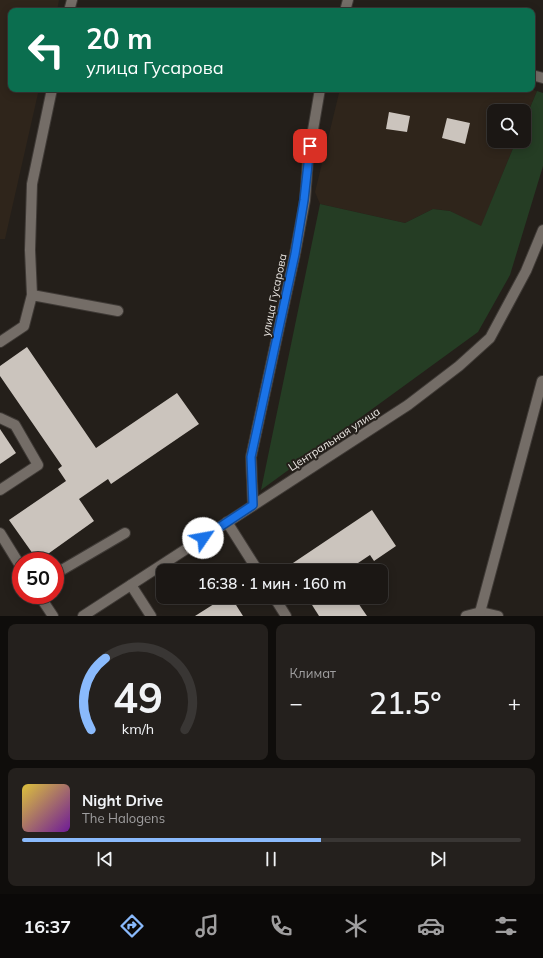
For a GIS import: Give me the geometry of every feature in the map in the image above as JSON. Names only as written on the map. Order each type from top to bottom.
[{"type":"main road","points":[[0,342],[24,326],[32,295],[30,250],[32,184],[51,92]]},
{"type":"main road","name":"улица Гусарова","points":[[253,505],[251,457],[295,254],[304,200],[308,159],[319,92]]},
{"type":"main road","name":"Центральная улица","points":[[83,616],[408,405],[459,366],[490,338],[526,271],[543,231]]},
{"type":"main road","points":[[32,295],[118,311]]},
{"type":"main road","points":[[480,614],[542,381]]},
{"type":"main road","points":[[0,418],[15,425],[38,465],[0,490]]},
{"type":"main road","points":[[227,522],[254,564]]},
{"type":"main road","points":[[64,569],[125,532]]},
{"type":"main road","points":[[0,533],[12,552]]},
{"type":"main road","points":[[131,585],[150,616]]},
{"type":"main road","points":[[45,604],[54,616]]},
{"type":"main road","points":[[278,604],[286,616]]},
{"type":"main road","points":[[466,616],[480,614],[498,616]]},
{"type":"shaded area","points":[[0,0],[59,0],[58,8],[8,8],[8,92],[38,92],[5,239],[0,239]]},
{"type":"shaded area","points":[[537,91],[531,105],[531,104],[487,104],[487,148],[513,148],[481,227],[450,211],[433,209],[405,223],[320,204],[315,192],[339,92]]},
{"type":"green space","points":[[537,91],[543,93],[543,166],[510,275],[478,332],[261,490],[320,204],[405,223],[433,209],[450,211],[481,226],[513,148],[531,148],[531,105]]},
{"type":"building","points":[[389,112],[410,116],[407,132],[386,129]]},
{"type":"building","points":[[447,118],[470,123],[465,144],[442,138]]},
{"type":"building","points":[[27,347],[96,448],[177,393],[199,424],[111,484],[108,479],[79,499],[94,521],[51,552],[32,552],[9,520],[66,481],[58,469],[62,466],[0,376],[0,366]]},
{"type":"building","points":[[0,429],[16,453],[0,464]]},
{"type":"building","points":[[372,510],[396,546],[374,561],[370,555],[356,564],[291,564]]},
{"type":"building","points":[[214,604],[235,604],[243,616],[195,616]]},
{"type":"building","points":[[311,604],[359,604],[367,616],[319,616]]},
{"type":"route","points":[[203,538],[253,505],[251,457],[295,254],[304,200],[310,146]]}]
